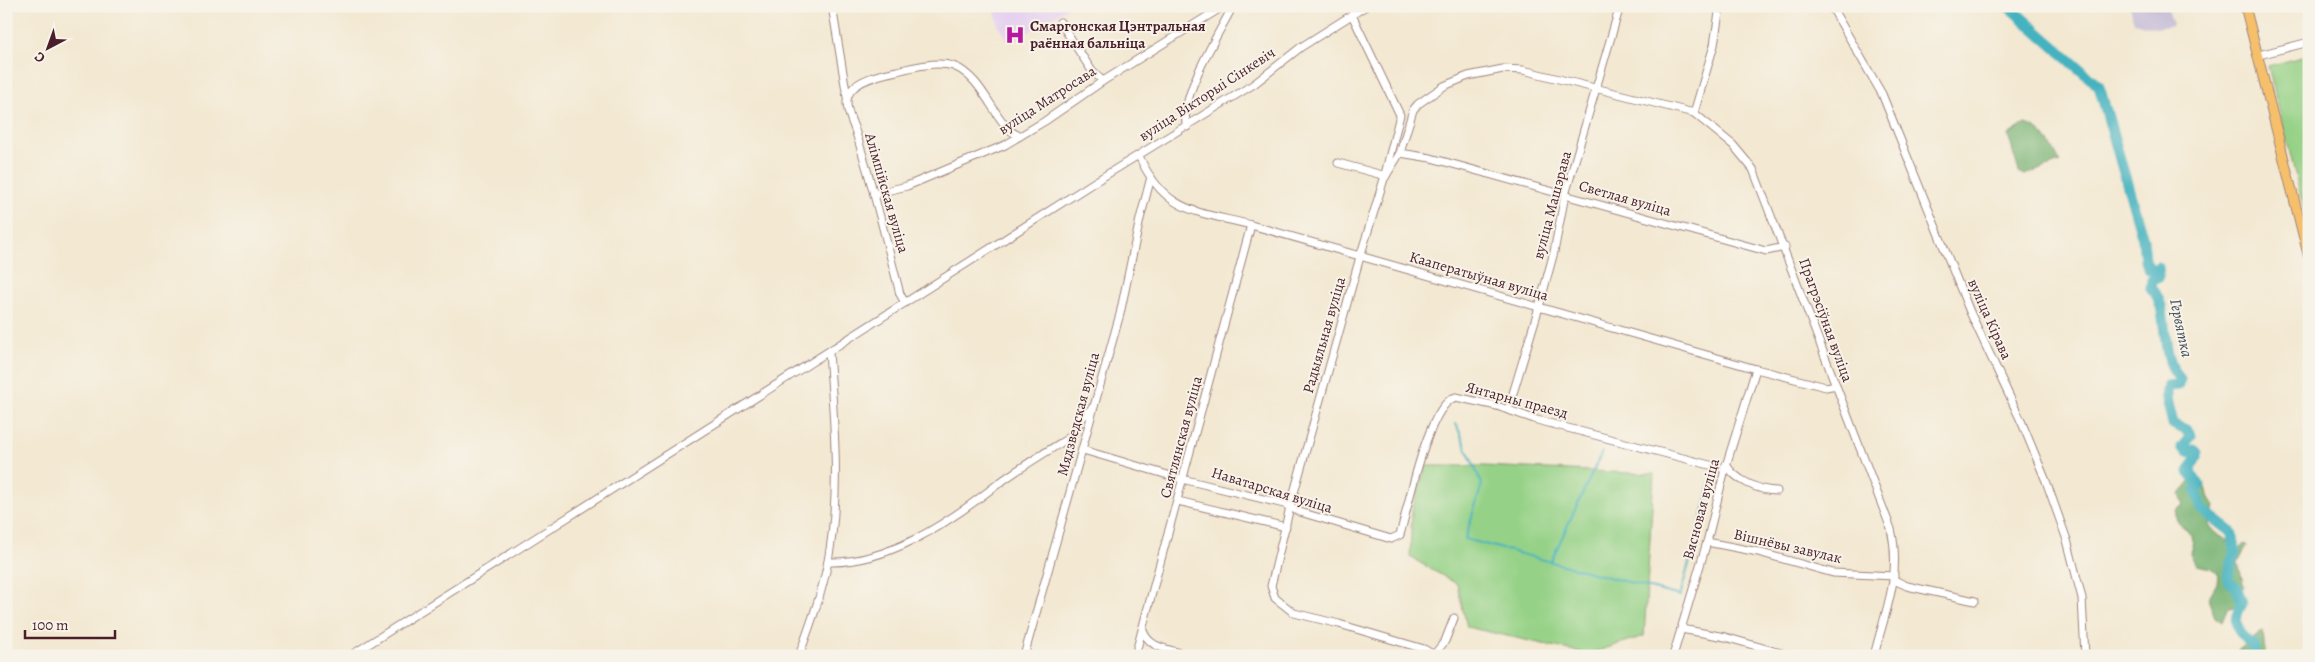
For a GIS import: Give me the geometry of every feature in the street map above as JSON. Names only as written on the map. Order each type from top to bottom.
[{"type":"main road","points":[[2245,6],[2259,55],[2309,258]]},
{"type":"street","name":"Алімпійская вуліца","points":[[832,6],[849,94],[850,115],[904,303]]},
{"type":"street","name":"вуліца Матросава","points":[[874,194],[907,186],[942,173],[1005,145],[1103,81],[1224,6]]},
{"type":"street","points":[[1186,127],[1184,115],[1187,100],[1233,6]]},
{"type":"street","name":"вуліца Вікторыі Сінкевіч","points":[[350,656],[904,303],[1254,84],[1301,47],[1366,6]]},
{"type":"street","name":"вуліца Машэрава","points":[[1508,410],[1554,252],[1565,195],[1598,89],[1620,6]]},
{"type":"street","points":[[1694,114],[1714,45],[1720,6]]},
{"type":"street","name":"вуліца Кірава","points":[[1831,6],[1882,94],[1970,312],[2022,423],[2046,481],[2067,540],[2082,598],[2085,656]]},
{"type":"street","points":[[1338,163],[1385,176],[1400,115],[1352,15]]},
{"type":"street","points":[[1060,22],[1092,71],[1103,81]]},
{"type":"street","points":[[2259,55],[2309,42]]},
{"type":"street","points":[[849,94],[874,77],[904,69],[939,64],[954,67],[978,86],[1009,130],[1020,136]]},
{"type":"street","points":[[1400,115],[1444,86],[1468,76],[1503,69],[1523,70],[1598,89]]},
{"type":"street","name":"Прагрэсіўная вуліца","points":[[1598,89],[1694,114],[1733,144],[1748,160],[1757,177],[1785,247],[1895,544],[1894,578],[1874,656]]},
{"type":"street","name":"Радыяльная вуліца","points":[[1418,104],[1413,110],[1400,151],[1385,176],[1360,257],[1290,507],[1271,590],[1281,604],[1294,613],[1424,649],[1434,655]]},
{"type":"street","points":[[1395,138],[1400,151]]},
{"type":"street","name":"Светлая вуліца","points":[[1400,151],[1766,251],[1785,247]]},
{"type":"street","name":"Кааператыўная вуліца","points":[[1138,156],[1151,177],[1180,206],[1756,369],[1828,387],[1836,385]]},
{"type":"street","name":"Мядзведская вуліца","points":[[1024,656],[1120,314],[1151,177]]},
{"type":"street","name":"Святлянская вуліца","points":[[1136,655],[1251,225]]},
{"type":"street","points":[[799,656],[815,612],[828,562],[834,514],[835,466],[829,352]]},
{"type":"street","name":"Вясновая вуліца","points":[[1673,656],[1707,542],[1725,466],[1756,369]]},
{"type":"street","name":"Янтарны праезд","points":[[1396,539],[1401,532],[1427,441],[1439,412],[1447,401],[1456,397],[1508,410],[1598,437],[1725,466]]},
{"type":"street","points":[[828,562],[868,558],[925,534],[966,509],[990,490],[1067,439],[1083,417],[1095,405]]},
{"type":"street","name":"Наватарская вуліца","points":[[1083,450],[1290,507],[1386,539],[1396,539]]},
{"type":"street","points":[[1725,466],[1736,477],[1768,490],[1777,491]]},
{"type":"street","points":[[1178,501],[1286,527]]},
{"type":"street","name":"Вішнёвы завулак","points":[[1707,542],[1758,552],[1833,572],[1894,578],[1907,586],[1975,601]]},
{"type":"street","points":[[1434,655],[1445,641],[1454,618]]},
{"type":"street","points":[[1681,629],[1725,638],[1790,656]]},
{"type":"street","points":[[1142,630],[1147,639],[1154,645],[1188,656]]},
{"type":"street","points":[[1136,655],[1141,649],[1154,645]]},
{"type":"shaded area","name":"Смаргонская Цэнтральная раённая бальніца","points":[[994,6],[1070,6],[1010,44],[998,25]]},
{"type":"shaded area","points":[[2130,6],[2167,6],[2173,25],[2156,28],[2134,22]]},
{"type":"green space","points":[[2309,55],[2309,229],[2268,66]]},
{"type":"green space","points":[[2025,124],[2032,126],[2042,133],[2060,162],[2025,175],[2019,172],[2008,135]]},
{"type":"green space","points":[[1426,466],[1483,466],[1654,474],[1644,636],[1588,654],[1467,627],[1457,584],[1410,557],[1412,510]]},
{"type":"green space","points":[[2192,480],[2199,481],[2205,485],[2208,496],[2214,506],[2210,526],[2217,534],[2231,543],[2231,555],[2234,555],[2245,544],[2247,546],[2238,563],[2244,586],[2240,602],[2239,605],[2227,609],[2222,622],[2215,617],[2208,599],[2217,583],[2218,574],[2211,568],[2196,565],[2190,553],[2193,541],[2192,534],[2176,519],[2176,510],[2184,505],[2180,494]]},
{"type":"green space","points":[[2263,631],[2265,656],[2231,656]]},
{"type":"waterway","name":"Гервятка","points":[[2008,6],[2099,86],[2143,239],[2145,260],[2150,270],[2155,271],[2158,267],[2159,276],[2152,280],[2151,288],[2161,307],[2169,357],[2173,369],[2180,379],[2178,385],[2168,386],[2167,391],[2167,400],[2173,424],[2186,430],[2191,436],[2182,447],[2188,452],[2194,450],[2197,453],[2197,458],[2189,472],[2200,486],[2196,490],[2202,509],[2231,532],[2234,540],[2235,552],[2228,575],[2229,581],[2237,588],[2242,604],[2238,610],[2238,627],[2240,632],[2253,645],[2255,656]]},
{"type":"waterway","points":[[1456,424],[1482,484],[1465,539],[1680,596],[1712,479]]},
{"type":"waterway","points":[[1551,561],[1602,452]]},
{"type":"place","name":"Смаргонская Цэнтральная раённая бальніца","points":[[1015,35]]}]
